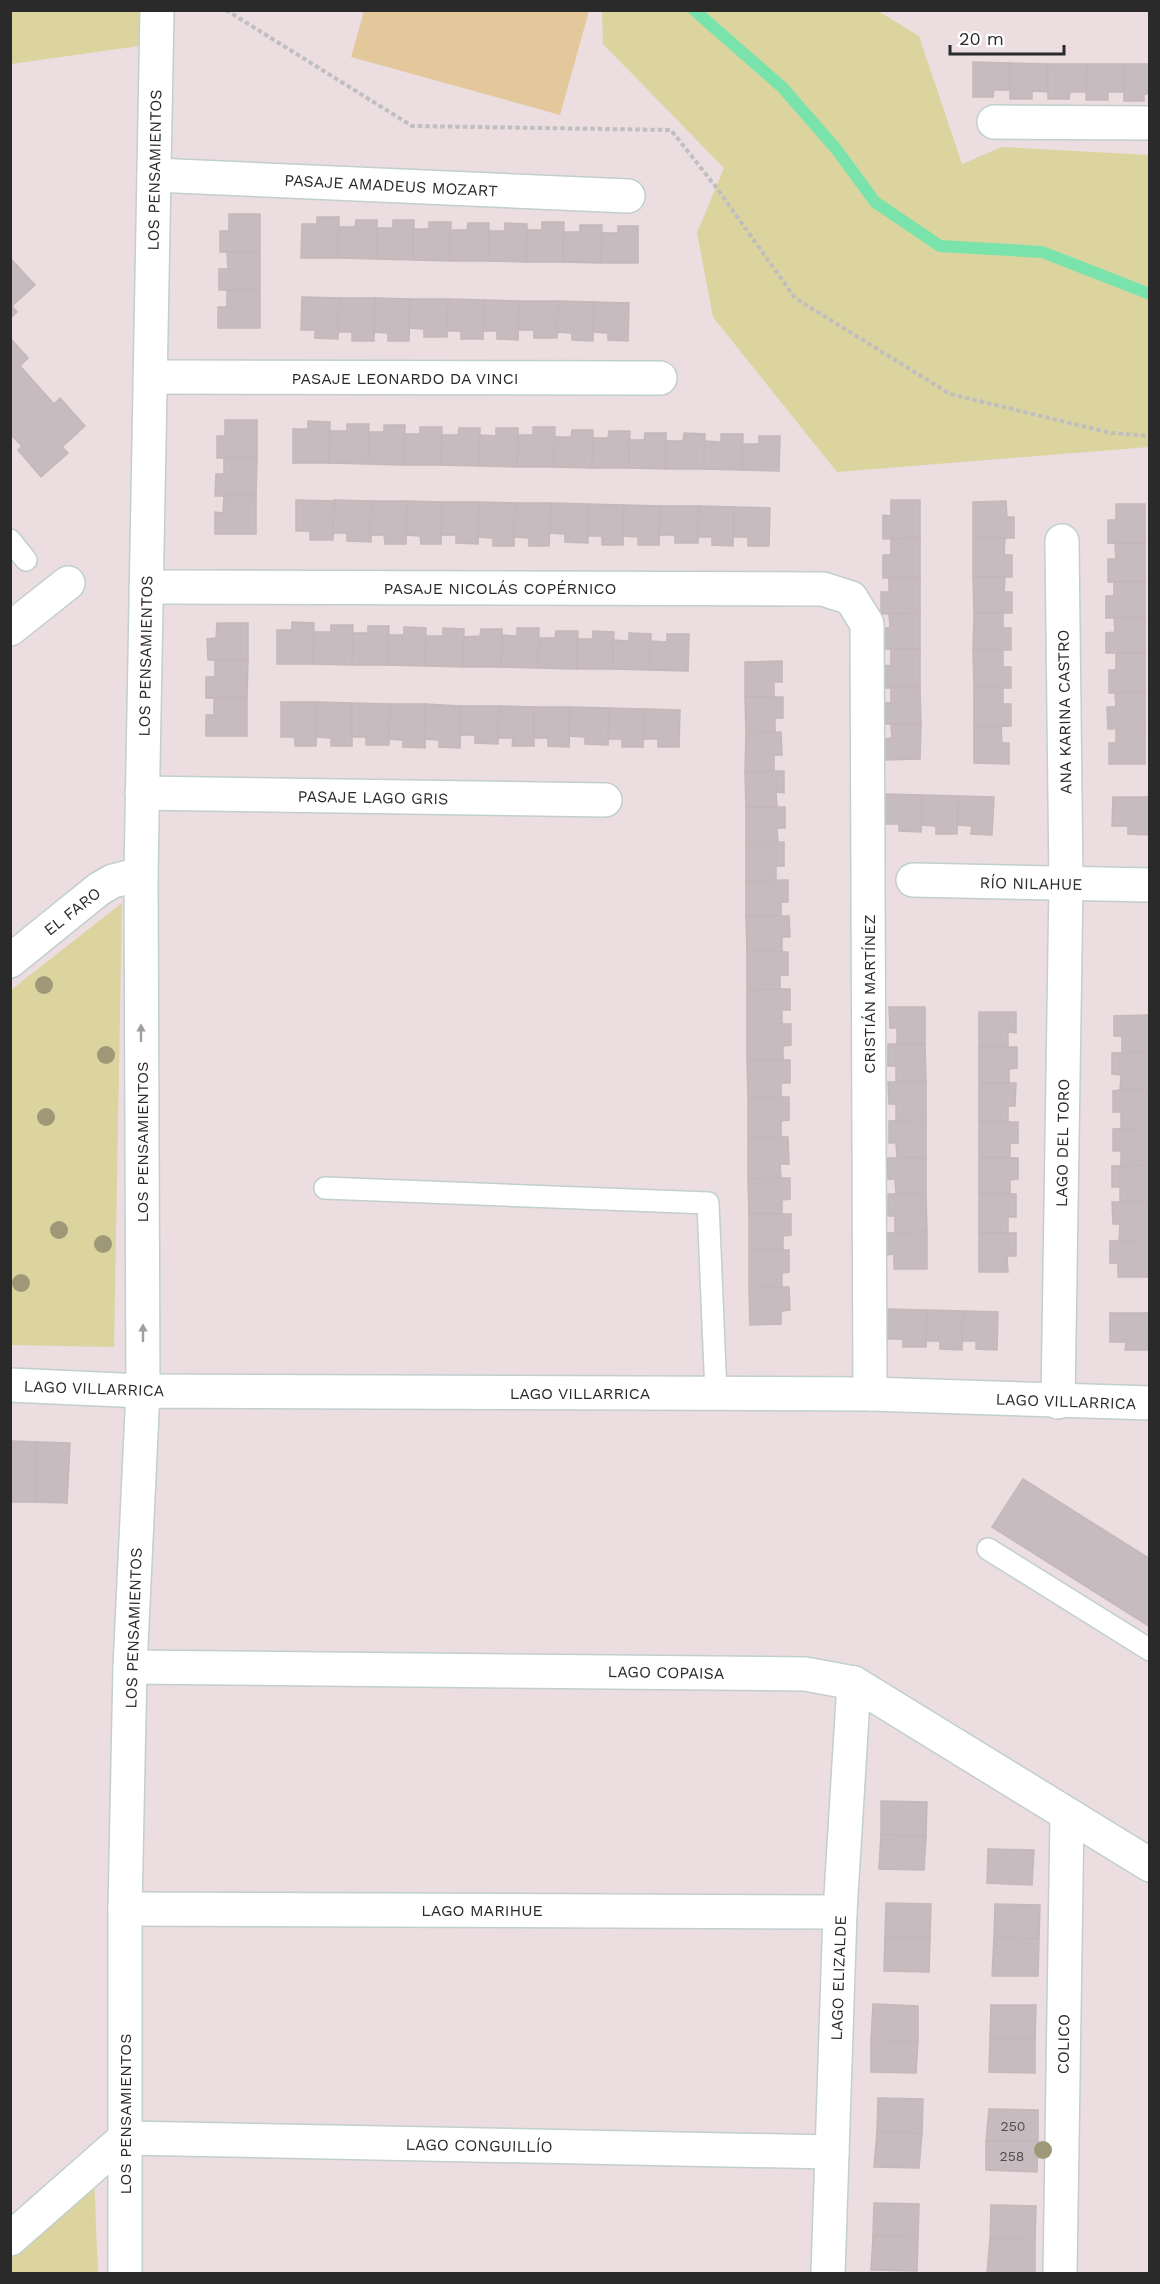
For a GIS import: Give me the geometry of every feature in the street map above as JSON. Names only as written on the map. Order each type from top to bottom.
[{"type":"street","name":"LOS PENSAMIENTOS","points":[[125,2274],[125,1909],[130,1666],[143,1391],[141,874],[157,10]]},
{"type":"street","points":[[994,122],[1149,123]]},
{"type":"street","name":"PASAJE AMADEUS MOZART","points":[[154,174],[628,196]]},
{"type":"street","name":"PASAJE LEONARDO DA VINCI","points":[[150,377],[660,378]]},
{"type":"street","name":"ANA KARINA CASTRO","points":[[1062,541],[1066,883]]},
{"type":"street","points":[[10,629],[68,583]]},
{"type":"street","name":"PASAJE NICOLÁS COPÉRNICO","points":[[146,587],[823,589],[851,598]]},
{"type":"street","name":"CRISTIÁN MARTÍNEZ","points":[[851,598],[867,624],[870,1394]]},
{"type":"street","name":"PASAJE LAGO GRIS","points":[[142,793],[605,801]]},
{"type":"street","name":"EL FARO","points":[[10,961],[99,889],[113,881],[141,874]]},
{"type":"street","name":"RÍO NILAHUE","points":[[912,880],[1149,885]]},
{"type":"street","name":"LAGO DEL TORO","points":[[1058,1402],[1066,883]]},
{"type":"street","name":"LAGO VILLARRICA","points":[[10,1385],[143,1391],[870,1394],[1058,1402],[1149,1403]]},
{"type":"street","name":"LAGO COPAISA","points":[[130,1666],[805,1674],[854,1683],[1149,1865]]},
{"type":"street","name":"LAGO ELIZALDE","points":[[828,2274],[840,1912],[854,1683]]},
{"type":"street","name":"COLICO","points":[[1060,2274],[1067,1815]]},
{"type":"street","name":"LAGO MARIHUE","points":[[125,1909],[840,1912]]},
{"type":"street","points":[[10,2239],[125,2138]]},
{"type":"street","name":"LAGO CONGUILLÍO","points":[[125,2138],[832,2152]]},
{"type":"lane","points":[[10,540],[26,560]]},
{"type":"lane","points":[[325,1188],[708,1203],[716,1394]]},
{"type":"lane","points":[[988,1549],[1149,1650]]},
{"type":"path","points":[[226,10],[412,126],[671,130],[716,187],[795,298],[950,394],[1111,433],[1149,436]]},
{"type":"shaded area","points":[[364,10],[589,11],[560,115],[351,57]]},
{"type":"shaded area","points":[[10,11],[139,11],[139,46],[11,64]]},
{"type":"shaded area","points":[[602,11],[878,11],[919,36],[962,164],[1002,147],[1149,155],[1149,447],[837,472],[713,317],[697,233],[724,168],[603,44]]},
{"type":"shaded area","points":[[122,903],[114,1347],[11,1345],[11,990]]},
{"type":"shaded area","points":[[94,2176],[98,2273],[11,2273],[10,2247]]},
{"type":"building","points":[[973,62],[1010,63],[1011,90],[994,90],[993,97],[973,97]]},
{"type":"building","points":[[1010,63],[1048,64],[1048,92],[1032,91],[1032,99],[1010,99]]},
{"type":"building","points":[[1048,64],[1087,64],[1086,92],[1070,92],[1069,99],[1048,99]]},
{"type":"building","points":[[1087,64],[1124,64],[1123,92],[1108,92],[1108,100],[1086,100]]},
{"type":"building","points":[[1124,64],[1150,64],[1150,94],[1144,94],[1144,101],[1124,101]]},
{"type":"building","points":[[229,214],[260,214],[260,252],[220,252],[220,231],[229,231]]},
{"type":"building","points":[[317,217],[339,217],[338,258],[301,258],[302,224],[317,224]]},
{"type":"building","points":[[356,220],[377,220],[377,259],[338,258],[339,227],[355,227]]},
{"type":"building","points":[[393,220],[414,220],[413,260],[377,259],[377,228],[393,228]]},
{"type":"building","points":[[429,222],[451,222],[450,261],[413,260],[413,229],[429,229]]},
{"type":"building","points":[[542,222],[564,222],[563,262],[526,262],[527,230],[542,230]]},
{"type":"building","points":[[468,223],[489,223],[488,261],[450,261],[450,230],[467,230]]},
{"type":"building","points":[[505,223],[527,224],[526,262],[488,261],[489,231],[505,231]]},
{"type":"building","points":[[580,225],[602,225],[601,263],[563,262],[563,232],[580,232]]},
{"type":"building","points":[[618,226],[638,226],[638,263],[601,263],[602,233],[618,233]]},
{"type":"building","points":[[227,252],[260,252],[260,290],[219,290],[219,269],[228,269]]},
{"type":"building","points":[[10,258],[35,285],[12,306],[17,312],[10,318]]},
{"type":"building","points":[[227,290],[260,290],[260,328],[218,328],[218,307],[227,307]]},
{"type":"building","points":[[302,297],[339,298],[338,339],[315,338],[315,330],[301,330]]},
{"type":"building","points":[[339,298],[375,298],[374,341],[352,341],[352,332],[338,332]]},
{"type":"building","points":[[375,298],[410,299],[409,341],[388,341],[388,333],[374,332]]},
{"type":"building","points":[[410,299],[448,299],[447,337],[424,337],[424,329],[409,328]]},
{"type":"building","points":[[448,299],[484,300],[483,339],[461,339],[461,331],[447,331]]},
{"type":"building","points":[[484,300],[519,301],[518,340],[497,339],[497,331],[483,331]]},
{"type":"building","points":[[519,301],[558,301],[557,338],[534,338],[534,330],[518,330]]},
{"type":"building","points":[[558,301],[594,302],[593,341],[572,340],[572,333],[557,332]]},
{"type":"building","points":[[594,302],[629,303],[628,341],[608,340],[608,333],[593,332]]},
{"type":"building","points":[[10,338],[28,358],[20,366],[54,404],[60,398],[85,426],[62,447],[68,453],[41,477],[18,450],[22,446],[10,434]]},
{"type":"building","points":[[225,420],[257,420],[257,458],[217,458],[217,436],[225,436]]},
{"type":"building","points":[[308,421],[330,422],[329,463],[293,463],[293,429],[308,429]]},
{"type":"building","points":[[347,424],[369,424],[368,464],[329,463],[330,431],[347,431]]},
{"type":"building","points":[[384,425],[405,425],[404,465],[368,464],[369,432],[384,432]]},
{"type":"building","points":[[420,427],[442,427],[441,465],[404,465],[404,434],[420,434]]},
{"type":"building","points":[[533,427],[555,427],[554,467],[517,467],[518,435],[533,435]]},
{"type":"building","points":[[459,428],[480,428],[479,466],[441,465],[442,435],[458,435]]},
{"type":"building","points":[[496,428],[518,428],[517,467],[479,466],[480,435],[496,436]]},
{"type":"building","points":[[572,430],[593,430],[592,468],[554,467],[555,437],[571,437]]},
{"type":"building","points":[[609,431],[630,431],[629,468],[592,468],[593,438],[608,438]]},
{"type":"building","points":[[645,433],[666,433],[666,469],[629,468],[629,440],[644,440]]},
{"type":"building","points":[[684,433],[705,434],[704,469],[666,469],[666,441],[683,441]]},
{"type":"building","points":[[721,434],[743,434],[742,470],[704,469],[704,441],[721,442]]},
{"type":"building","points":[[759,436],[780,436],[779,471],[742,470],[742,444],[759,444]]},
{"type":"building","points":[[224,458],[257,458],[256,496],[215,496],[216,474],[224,474]]},
{"type":"building","points":[[224,496],[256,496],[256,534],[215,534],[215,512],[223,513]]},
{"type":"building","points":[[296,500],[334,501],[333,540],[310,540],[310,531],[296,531]]},
{"type":"building","points":[[334,500],[371,501],[371,542],[347,541],[347,533],[333,533]]},
{"type":"building","points":[[891,500],[920,500],[920,538],[883,539],[883,515],[891,516]]},
{"type":"building","points":[[371,501],[407,501],[406,544],[385,544],[384,535],[370,535]]},
{"type":"building","points":[[407,501],[442,502],[441,544],[421,544],[420,536],[406,535]]},
{"type":"building","points":[[1006,501],[1007,517],[1014,517],[1014,538],[973,538],[973,502]]},
{"type":"building","points":[[442,502],[479,502],[478,544],[456,543],[456,535],[442,535]]},
{"type":"building","points":[[479,502],[515,503],[514,546],[493,546],[493,538],[478,537]]},
{"type":"building","points":[[515,503],[551,503],[549,546],[529,546],[529,538],[514,537]]},
{"type":"building","points":[[551,503],[588,504],[588,543],[565,542],[565,534],[550,533]]},
{"type":"building","points":[[588,504],[624,505],[623,545],[602,545],[602,536],[587,536]]},
{"type":"building","points":[[1116,504],[1145,504],[1145,543],[1108,543],[1108,520],[1116,520]]},
{"type":"building","points":[[624,505],[660,506],[659,545],[638,545],[638,537],[623,536]]},
{"type":"building","points":[[660,506],[699,506],[698,543],[675,543],[675,535],[659,535]]},
{"type":"building","points":[[699,506],[734,507],[733,546],[712,545],[712,537],[698,537]]},
{"type":"building","points":[[734,507],[770,508],[769,546],[748,546],[748,537],[734,537]]},
{"type":"building","points":[[920,538],[920,578],[883,578],[883,555],[891,555],[891,539]]},
{"type":"building","points":[[973,538],[1005,538],[1004,555],[1012,555],[1012,577],[973,577]]},
{"type":"building","points":[[1115,543],[1145,543],[1145,582],[1108,582],[1108,559],[1116,559]]},
{"type":"building","points":[[889,577],[920,578],[920,613],[881,614],[881,592],[889,592]]},
{"type":"building","points":[[973,577],[1005,577],[1004,592],[1012,592],[1012,613],[974,613]]},
{"type":"building","points":[[1114,582],[1145,582],[1145,618],[1106,618],[1106,596],[1114,596]]},
{"type":"building","points":[[920,613],[920,649],[881,649],[881,628],[890,628],[889,614]]},
{"type":"building","points":[[974,613],[1003,613],[1003,628],[1011,628],[1011,650],[973,650]]},
{"type":"building","points":[[1114,618],[1145,618],[1145,653],[1106,653],[1106,633],[1115,632]]},
{"type":"building","points":[[292,622],[314,623],[313,664],[277,664],[277,630],[292,630]]},
{"type":"building","points":[[217,623],[248,623],[248,660],[208,660],[207,639],[216,638]]},
{"type":"building","points":[[331,625],[353,625],[352,665],[313,664],[314,632],[331,632]]},
{"type":"building","points":[[368,626],[389,626],[388,665],[352,665],[353,633],[368,633]]},
{"type":"building","points":[[404,627],[426,628],[425,666],[388,665],[388,635],[404,635]]},
{"type":"building","points":[[443,628],[464,629],[463,667],[425,666],[426,636],[443,636]]},
{"type":"building","points":[[517,628],[539,628],[538,668],[501,667],[502,635],[517,636]]},
{"type":"building","points":[[481,629],[502,629],[501,667],[463,667],[464,637],[480,636]]},
{"type":"building","points":[[556,631],[578,631],[577,669],[538,668],[539,638],[555,638]]},
{"type":"building","points":[[593,631],[614,632],[613,669],[577,669],[577,639],[593,639]]},
{"type":"building","points":[[629,633],[651,634],[650,670],[613,669],[613,640],[629,641]]},
{"type":"building","points":[[667,634],[689,634],[688,671],[650,670],[650,641],[667,642]]},
{"type":"building","points":[[891,649],[920,649],[920,688],[884,688],[884,665],[891,666]]},
{"type":"building","points":[[973,650],[1003,650],[1003,667],[1011,667],[1011,688],[974,688]]},
{"type":"building","points":[[1116,653],[1145,653],[1145,692],[1109,693],[1109,670],[1116,670]]},
{"type":"building","points":[[215,660],[248,660],[247,698],[206,698],[206,677],[215,677]]},
{"type":"building","points":[[782,661],[782,682],[774,682],[774,697],[745,697],[745,662]]},
{"type":"building","points":[[891,688],[920,688],[921,724],[883,724],[883,702],[891,703]]},
{"type":"building","points":[[974,688],[1003,688],[1003,704],[1011,704],[1011,726],[974,727]]},
{"type":"building","points":[[1145,692],[1145,728],[1108,729],[1107,707],[1116,707],[1115,693]]},
{"type":"building","points":[[745,697],[783,697],[783,718],[775,718],[775,733],[746,733]]},
{"type":"building","points":[[214,698],[247,698],[247,736],[206,736],[206,715],[214,715]]},
{"type":"building","points":[[281,702],[317,702],[316,746],[295,746],[295,737],[281,737]]},
{"type":"building","points":[[317,702],[352,703],[352,746],[331,746],[331,738],[316,737]]},
{"type":"building","points":[[352,703],[390,704],[389,745],[366,745],[366,737],[352,737]]},
{"type":"building","points":[[390,704],[425,704],[425,748],[403,747],[403,740],[389,739]]},
{"type":"building","points":[[425,704],[461,706],[460,748],[439,747],[439,740],[424,739]]},
{"type":"building","points":[[461,706],[499,706],[498,744],[475,743],[475,735],[460,735]]},
{"type":"building","points":[[499,706],[534,707],[534,746],[512,746],[513,738],[498,738]]},
{"type":"building","points":[[534,707],[570,707],[569,747],[548,746],[548,738],[534,738]]},
{"type":"building","points":[[570,707],[609,708],[608,745],[585,744],[585,737],[569,736]]},
{"type":"building","points":[[609,708],[644,709],[643,747],[622,747],[622,739],[608,739]]},
{"type":"building","points":[[644,709],[680,710],[679,747],[658,747],[658,739],[644,739]]},
{"type":"building","points":[[891,724],[921,724],[920,759],[884,760],[884,739],[892,738]]},
{"type":"building","points":[[1001,726],[1002,743],[1009,743],[1009,764],[974,763],[974,727]]},
{"type":"building","points":[[1116,728],[1145,728],[1145,764],[1109,764],[1109,743],[1116,743]]},
{"type":"building","points":[[781,732],[782,755],[774,755],[774,771],[745,772],[746,733]]},
{"type":"building","points":[[784,771],[784,793],[776,792],[777,807],[746,807],[745,772]]},
{"type":"building","points":[[883,794],[922,795],[921,832],[899,831],[899,824],[883,824]]},
{"type":"building","points":[[922,795],[958,796],[957,834],[936,834],[936,826],[922,825]]},
{"type":"building","points":[[958,796],[994,797],[992,835],[971,834],[972,826],[958,825]]},
{"type":"building","points":[[1113,797],[1150,797],[1150,835],[1128,834],[1128,826],[1112,826]]},
{"type":"building","points":[[746,807],[785,807],[785,828],[777,828],[778,843],[746,843]]},
{"type":"building","points":[[784,842],[784,866],[776,866],[776,881],[746,881],[746,843]]},
{"type":"building","points":[[788,880],[788,902],[781,902],[781,916],[746,916],[746,881]]},
{"type":"building","points":[[746,916],[789,916],[790,937],[782,937],[782,952],[747,952]]},
{"type":"building","points":[[747,952],[788,952],[788,975],[780,975],[780,989],[747,990]]},
{"type":"building","points":[[790,989],[790,1010],[782,1010],[782,1025],[747,1024],[747,990]]},
{"type":"building","points":[[889,1007],[925,1007],[925,1044],[897,1044],[897,1028],[890,1028]]},
{"type":"building","points":[[979,1012],[1016,1012],[1016,1033],[1008,1032],[1008,1048],[979,1047]]},
{"type":"building","points":[[1149,1015],[1149,1052],[1122,1053],[1122,1036],[1114,1036],[1114,1016]]},
{"type":"building","points":[[747,1024],[791,1024],[791,1045],[783,1046],[783,1060],[747,1061]]},
{"type":"building","points":[[888,1044],[925,1044],[926,1082],[896,1082],[896,1066],[888,1066]]},
{"type":"building","points":[[979,1047],[1017,1047],[1017,1068],[1009,1069],[1009,1083],[979,1083]]},
{"type":"building","points":[[1149,1052],[1150,1090],[1120,1090],[1121,1075],[1112,1074],[1112,1053]]},
{"type":"building","points":[[790,1060],[790,1083],[781,1083],[781,1097],[748,1098],[747,1061]]},
{"type":"building","points":[[888,1082],[926,1082],[926,1120],[896,1121],[896,1104],[889,1104]]},
{"type":"building","points":[[979,1083],[1016,1083],[1015,1106],[1008,1106],[1008,1122],[979,1122]]},
{"type":"building","points":[[1150,1090],[1150,1128],[1121,1129],[1121,1112],[1113,1112],[1113,1091]]},
{"type":"building","points":[[789,1097],[789,1120],[781,1121],[781,1137],[748,1138],[748,1098]]},
{"type":"building","points":[[926,1120],[926,1158],[897,1158],[896,1143],[889,1143],[889,1121]]},
{"type":"building","points":[[979,1122],[1018,1122],[1018,1143],[1010,1143],[1010,1158],[979,1158]]},
{"type":"building","points":[[1150,1128],[1150,1165],[1121,1166],[1121,1151],[1113,1151],[1113,1129]]},
{"type":"building","points":[[788,1137],[789,1164],[780,1164],[781,1179],[748,1179],[748,1138]]},
{"type":"building","points":[[887,1158],[926,1158],[926,1194],[896,1194],[895,1179],[888,1179]]},
{"type":"building","points":[[979,1158],[1018,1158],[1018,1179],[1010,1180],[1010,1194],[979,1193]]},
{"type":"building","points":[[1150,1165],[1150,1202],[1120,1202],[1120,1187],[1112,1187],[1112,1166]]},
{"type":"building","points":[[790,1178],[790,1199],[782,1200],[782,1214],[749,1214],[748,1179]]},
{"type":"building","points":[[979,1193],[1016,1194],[1016,1217],[1008,1217],[1008,1233],[979,1233]]},
{"type":"building","points":[[888,1194],[926,1194],[927,1232],[895,1232],[895,1216],[888,1216]]},
{"type":"building","points":[[1112,1202],[1150,1202],[1150,1240],[1119,1241],[1120,1224],[1113,1224]]},
{"type":"building","points":[[749,1214],[791,1214],[791,1235],[783,1236],[783,1250],[749,1250]]},
{"type":"building","points":[[927,1232],[927,1269],[894,1269],[894,1254],[886,1255],[886,1233]]},
{"type":"building","points":[[979,1233],[1016,1233],[1016,1256],[1007,1256],[1008,1272],[979,1272]]},
{"type":"building","points":[[1150,1240],[1150,1277],[1118,1277],[1118,1263],[1110,1263],[1110,1241]]},
{"type":"building","points":[[749,1250],[789,1250],[789,1272],[782,1273],[782,1287],[749,1288]]},
{"type":"building","points":[[789,1287],[790,1310],[781,1311],[781,1324],[750,1325],[749,1288]]},
{"type":"building","points":[[888,1309],[927,1310],[926,1347],[903,1347],[903,1339],[887,1339]]},
{"type":"building","points":[[927,1310],[963,1311],[962,1350],[940,1349],[940,1341],[926,1341]]},
{"type":"building","points":[[963,1311],[998,1312],[997,1350],[976,1349],[976,1341],[962,1341]]},
{"type":"building","points":[[1110,1313],[1149,1313],[1148,1350],[1125,1350],[1126,1342],[1110,1342]]},
{"type":"building","points":[[11,1441],[37,1442],[35,1502],[10,1502]]},
{"type":"building","points":[[37,1442],[70,1443],[67,1503],[35,1502]]},
{"type":"building","points":[[1023,1479],[1150,1559],[1150,1627],[992,1527]]},
{"type":"building","points":[[881,1801],[927,1802],[926,1836],[881,1835]]},
{"type":"building","points":[[881,1835],[926,1836],[924,1870],[879,1869]]},
{"type":"building","points":[[988,1849],[1034,1850],[1032,1885],[987,1883]]},
{"type":"building","points":[[886,1903],[931,1904],[930,1938],[885,1937]]},
{"type":"building","points":[[995,1904],[1040,1905],[1039,1939],[994,1938]]},
{"type":"building","points":[[885,1937],[930,1938],[929,1972],[884,1971]]},
{"type":"building","points":[[994,1938],[1039,1939],[1038,1976],[992,1976]]},
{"type":"building","points":[[873,2004],[918,2006],[918,2041],[871,2040]]},
{"type":"building","points":[[991,2005],[1036,2005],[1035,2039],[990,2038]]},
{"type":"building","points":[[990,2038],[1035,2039],[1035,2073],[989,2072]]},
{"type":"building","points":[[871,2040],[918,2041],[916,2073],[871,2072]]},
{"type":"building","points":[[878,2098],[923,2099],[922,2133],[877,2132]]},
{"type":"building","points":[[989,2109],[1038,2110],[1038,2141],[986,2141]]},
{"type":"building","points":[[877,2132],[922,2133],[919,2168],[874,2167]]},
{"type":"building","points":[[986,2141],[1038,2141],[1037,2172],[986,2170]]},
{"type":"building","points":[[874,2203],[919,2204],[918,2237],[873,2236]]},
{"type":"building","points":[[991,2205],[1036,2206],[1035,2240],[990,2239]]},
{"type":"building","points":[[873,2236],[918,2237],[917,2271],[871,2270]]},
{"type":"building","points":[[990,2239],[1035,2240],[1035,2274],[987,2273]]},
{"type":"waterway","points":[[694,10],[782,87],[837,150],[875,202],[940,246],[1042,252],[1150,294]]}]
